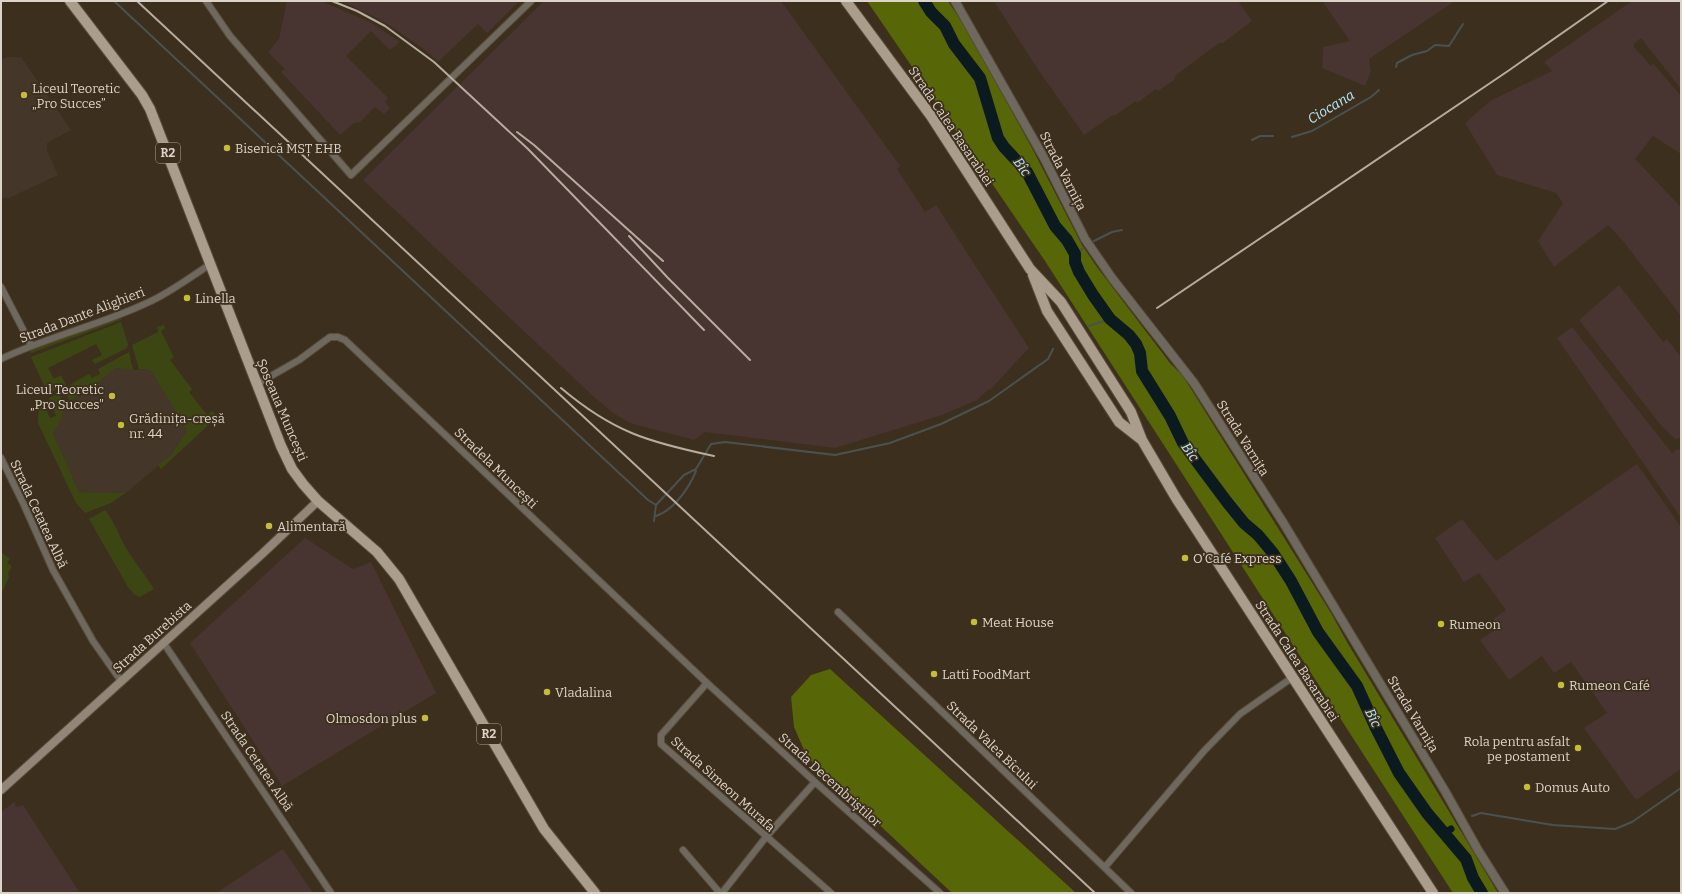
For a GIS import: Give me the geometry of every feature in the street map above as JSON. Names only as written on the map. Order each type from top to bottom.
[{"type":"main road","name":"Șoseaua Muncești","points":[[70,1],[138,89],[150,109],[281,446],[292,469],[318,501],[377,552],[399,579],[544,829],[595,893]]},
{"type":"main road","name":"Strada Calea Basarabiei","points":[[846,1],[943,134],[1030,269],[1047,310],[1119,422],[1142,440]]},
{"type":"main road","name":"Strada Calea Basarabiei","points":[[1030,269],[1061,302],[1131,412],[1142,440],[1176,498],[1433,893]]},
{"type":"main road","points":[[1047,310],[1053,305],[1061,302]]},
{"type":"main road","points":[[1103,396],[1110,396],[1116,388]]},
{"type":"main road","name":"Strada Burebista","points":[[1,790],[262,554],[318,501]]},
{"type":"street","points":[[206,1],[230,36],[351,175],[530,1]]},
{"type":"street","name":"Strada Varnița","points":[[955,1],[1044,158],[1085,239],[1194,383],[1292,538],[1505,893]]},
{"type":"street","name":"Strada Dante Alighieri","points":[[1,359],[31,345],[120,315],[149,302],[211,264]]},
{"type":"street","points":[[1,287],[31,345]]},
{"type":"street","name":"Stradela Muncești","points":[[257,384],[299,360],[330,338],[338,337],[345,340],[707,683]]},
{"type":"street","name":"Strada Cetatea Albă","points":[[1,458],[53,570],[101,653],[121,681]]},
{"type":"street","name":"Strada Valea Bîcului","points":[[838,612],[1131,893]]},
{"type":"street","name":"Strada Cetatea Albă","points":[[163,642],[331,893]]},
{"type":"street","points":[[1105,867],[1204,751],[1240,714],[1292,678]]},
{"type":"street","name":"Strada Decembriștilor","points":[[707,683],[815,782],[940,893]]},
{"type":"street","name":"Strada Simeon Murafa","points":[[707,683],[692,698],[661,735],[661,744],[766,838],[831,893]]},
{"type":"street","points":[[683,850],[721,893],[766,838],[815,782]]},
{"type":"shaded area","points":[[287,1],[323,2],[370,22],[400,42],[390,50],[371,31],[346,56],[388,98],[385,102],[390,108],[384,114],[375,107],[360,122],[354,123],[340,135],[281,72],[285,69],[268,52],[279,39]]},
{"type":"shaded area","points":[[341,1],[519,1],[487,33],[478,24],[438,62],[425,50],[389,25]]},
{"type":"shaded area","points":[[544,1],[781,1],[900,166],[897,169],[925,212],[936,205],[1029,348],[990,390],[989,389],[977,400],[942,415],[835,448],[705,432],[694,440],[630,423],[613,413],[363,180]]},
{"type":"shaded area","points":[[994,1],[1238,1],[1252,21],[1176,75],[1174,80],[1158,91],[1156,89],[1137,103],[1136,101],[1084,135],[1037,68]]},
{"type":"shaded area","points":[[1322,1],[1455,1],[1369,59],[1371,71],[1365,86],[1322,68],[1323,47],[1350,41]]},
{"type":"shaded area","points":[[1632,1],[1681,1],[1681,89],[1641,38],[1634,44],[1634,47],[1651,66],[1653,63],[1681,96],[1681,154],[1653,136],[1635,159],[1681,207],[1681,316],[1623,241],[1608,225],[1554,267],[1538,241],[1563,203],[1556,193],[1497,175],[1465,123],[1490,101],[1552,71],[1544,62]]},
{"type":"shaded area","name":"Liceul Teoretic „Pro Succes”","points":[[7,57],[21,57],[71,130],[47,143],[47,151],[58,175],[9,198],[1,198],[1,60]]},
{"type":"shaded area","points":[[1619,285],[1663,342],[1667,339],[1681,357],[1681,438],[1675,439],[1659,423],[1579,320]]},
{"type":"shaded area","points":[[1572,327],[1672,453],[1677,449],[1681,450],[1681,518],[1557,338]]},
{"type":"shaded area","name":"Grădinița-creșă nr. 44","points":[[116,368],[133,370],[145,369],[152,372],[187,431],[172,454],[128,491],[122,493],[79,492],[53,433],[62,418],[64,404],[87,391]]},
{"type":"shaded area","points":[[1637,464],[1681,527],[1681,769],[1636,800],[1584,728],[1607,713],[1571,662],[1554,673],[1542,656],[1509,680],[1480,640],[1496,629],[1493,619],[1506,610],[1479,573],[1464,582],[1435,538],[1462,519],[1496,561]]},
{"type":"shaded area","points":[[305,538],[353,569],[371,562],[436,693],[282,786],[190,643]]},
{"type":"shaded area","points":[[14,802],[17,807],[23,805],[80,893],[1,893],[1,812]]},
{"type":"shaded area","points":[[283,849],[313,893],[216,893]]},
{"type":"green space","points":[[867,1],[948,1],[967,30],[1033,150],[1082,245],[1170,363],[1183,376],[1331,613],[1498,893],[1453,893],[1045,261]]},
{"type":"green space","points":[[120,317],[121,320],[31,353],[30,350]]},
{"type":"green space","points":[[121,322],[128,344],[127,348],[95,364],[92,360],[102,355],[96,344],[48,368],[54,379],[61,375],[66,385],[51,392],[46,390],[31,357]]},
{"type":"green space","points":[[164,325],[165,328],[161,331],[174,357],[170,360],[192,389],[189,392],[207,415],[212,411],[218,416],[161,469],[158,465],[172,454],[187,431],[152,372],[145,369],[139,369],[132,345],[158,332],[157,327]]},
{"type":"green space","points":[[129,352],[133,370],[116,368],[87,391],[64,404],[62,418],[53,433],[79,492],[122,493],[128,491],[111,503],[85,513],[76,503],[38,423],[39,402],[42,401],[50,418],[56,416],[49,398],[59,393],[63,403],[69,400],[65,389],[89,374],[92,378],[100,374],[98,369]]},
{"type":"green space","points":[[105,510],[112,520],[129,553],[154,589],[140,597],[135,595],[128,587],[89,519]]},
{"type":"green space","points":[[1,552],[10,559],[7,563],[12,566],[8,573],[9,577],[1,594]]},
{"type":"green space","points":[[830,669],[1076,893],[952,893],[807,757],[794,727],[791,697],[811,675]]},
{"type":"waterway","points":[[114,1],[648,500],[656,505],[684,475],[696,469],[711,444],[725,442],[835,455],[890,443],[941,424],[989,401],[1048,359],[1053,349]]},
{"type":"waterway","name":"Bîc","points":[[924,1],[931,12],[945,26],[954,44],[980,78],[998,138],[1004,147],[1027,172],[1055,226],[1067,240],[1075,254],[1075,262],[1079,272],[1093,295],[1110,319],[1129,335],[1136,344],[1140,353],[1142,371],[1170,416],[1183,443],[1244,523],[1258,535],[1273,553],[1291,581],[1318,632],[1357,686],[1399,773],[1427,813],[1466,859],[1473,878],[1482,893]]},
{"type":"waterway","name":"Ciocana","points":[[1396,67],[1397,63],[1412,55],[1427,51],[1435,45],[1449,46],[1463,24]]},
{"type":"waterway","name":"Ciocana","points":[[1292,137],[1312,131],[1371,97],[1379,90]]},
{"type":"waterway","name":"Ciocana","points":[[1252,140],[1260,136],[1273,136]]},
{"type":"waterway","name":"Ciocana","points":[[1094,241],[1112,232],[1122,230]]},
{"type":"waterway","name":"Ciocana","points":[[1075,254],[1083,248]]},
{"type":"waterway","points":[[1089,326],[1110,319]]},
{"type":"waterway","points":[[656,516],[663,513],[675,504],[685,491],[696,471]]},
{"type":"waterway","points":[[654,521],[656,505]]},
{"type":"waterway","points":[[1472,816],[1481,813],[1553,825],[1615,829],[1632,822],[1681,788]]},
{"type":"waterway","name":"Bîc","points":[[1444,833],[1451,829]]},
{"type":"railway","points":[[137,1],[1095,893]]},
{"type":"railway","points":[[332,1],[357,11],[385,26],[434,62],[528,149],[704,330]]},
{"type":"railway","points":[[1157,308],[1508,71],[1608,1]]},
{"type":"railway","points":[[517,132],[534,145],[663,261]]},
{"type":"railway","points":[[629,236],[668,278],[750,360]]},
{"type":"railway","points":[[561,388],[598,415],[632,433],[670,446],[714,456]]},
{"type":"place","name":"Liceul Teoretic „Pro Succes”","points":[[24,95]]},
{"type":"place","name":"Biserică MSȚ EHB","points":[[227,148]]},
{"type":"place","name":"Linella","points":[[187,298]]},
{"type":"place","name":"Liceul Teoretic „Pro Succes\"","points":[[112,396]]},
{"type":"place","name":"Grădinița-creșă nr. 44","points":[[121,425]]},
{"type":"place","name":"Alimentară","points":[[269,526]]},
{"type":"place","name":"O’Café Express","points":[[1185,558]]},
{"type":"place","name":"Meat House","points":[[974,622]]},
{"type":"place","name":"Rumeon","points":[[1441,624]]},
{"type":"place","name":"Latti FoodMart","points":[[934,674]]},
{"type":"place","name":"Rumeon Café","points":[[1561,685]]},
{"type":"place","name":"Vladalina","points":[[547,692]]},
{"type":"place","name":"Olmosdon plus","points":[[425,718]]},
{"type":"place","name":"Rola pentru asfalt pe postament","points":[[1578,748]]},
{"type":"place","name":"Domus Auto","points":[[1527,787]]}]
